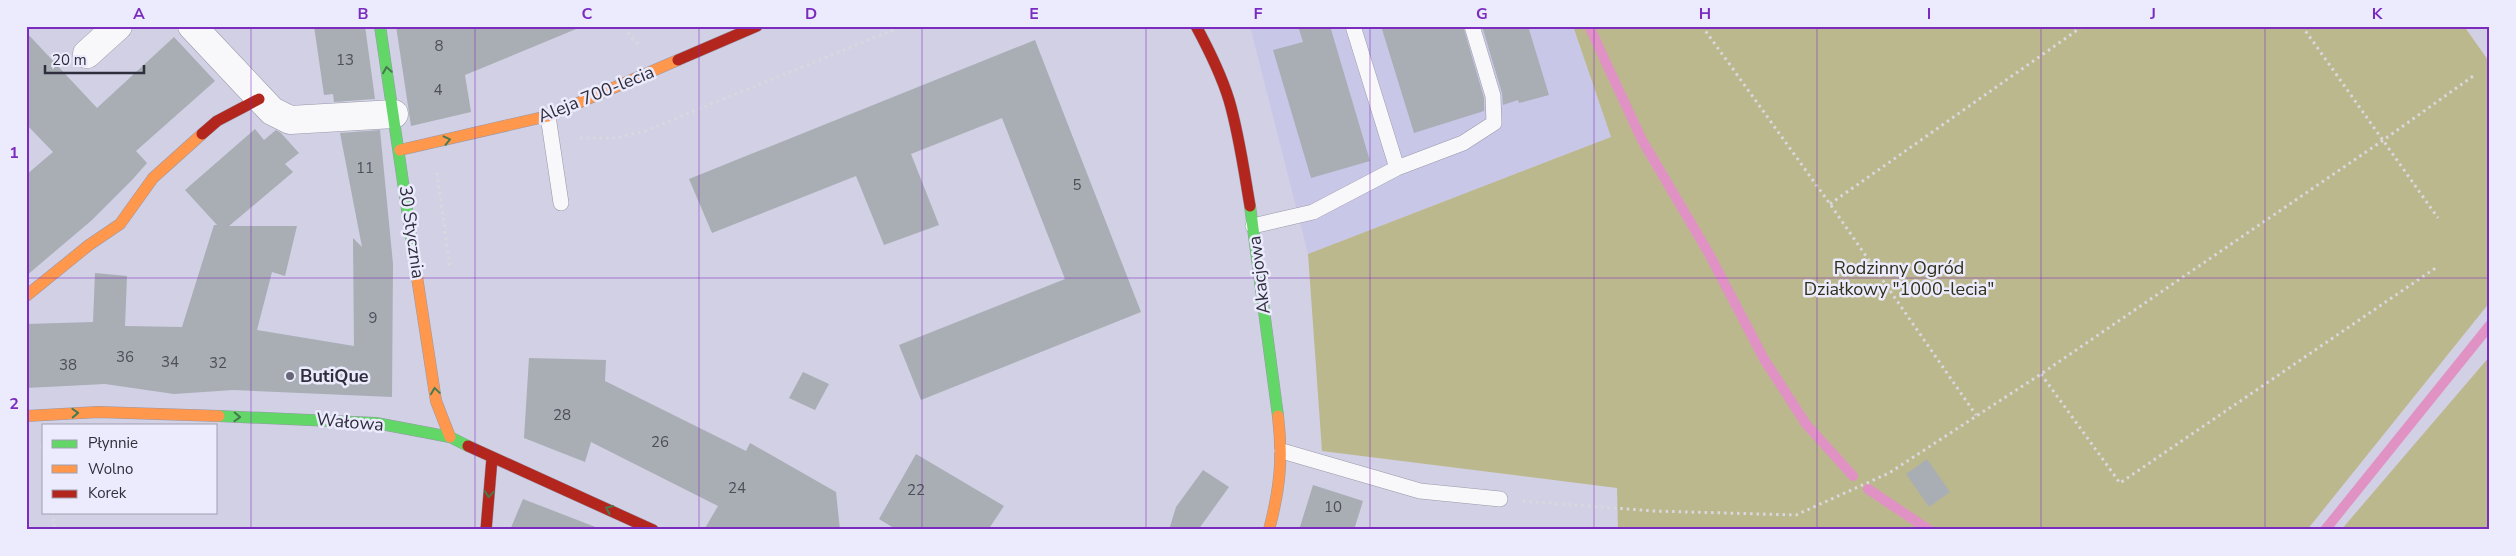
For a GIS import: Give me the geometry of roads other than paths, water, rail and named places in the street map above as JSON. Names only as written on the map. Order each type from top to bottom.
[{"type":"street","points":[[87,54],[118,26]]},
{"type":"street","points":[[192,26],[259,99],[272,111],[290,120],[394,114]]},
{"type":"street","name":"30 Stycznia","points":[[380,26],[400,150],[436,402],[450,437]]},
{"type":"street","name":"Aleja 700-lecia","points":[[400,150],[548,116],[757,26]]},
{"type":"street","name":"Akacjowa","points":[[1196,26],[1216,64],[1229,100],[1238,136],[1253,226],[1282,451],[1278,496],[1268,530]]},
{"type":"street","points":[[26,296],[89,245],[120,224],[153,178],[216,121],[259,99]]},
{"type":"street","name":"Wałowa","points":[[26,416],[98,412],[313,419],[376,423],[450,437],[492,458],[653,530]]},
{"type":"street","points":[[486,530],[492,458]]},
{"type":"lane","points":[[1353,26],[1397,168]]},
{"type":"lane","points":[[1253,226],[1312,212],[1397,168],[1463,143],[1494,123],[1493,96],[1472,26]]},
{"type":"lane","points":[[548,116],[553,136],[561,203]]},
{"type":"lane","points":[[1282,451],[1420,491],[1500,499]]},
{"type":"waterway","points":[[1589,26],[1642,140],[1708,252],[1764,359],[1806,424],[1853,476]]},
{"type":"waterway","points":[[2325,530],[2490,325]]},
{"type":"waterway","points":[[1868,489],[1929,530]]},
{"type":"place","name":"ButiQue","points":[[290,376]]},
{"type":"park label","name":"Rodzinny Ogród Działkowy \"1000-lecia\"","points":[[1899,278]]}]
